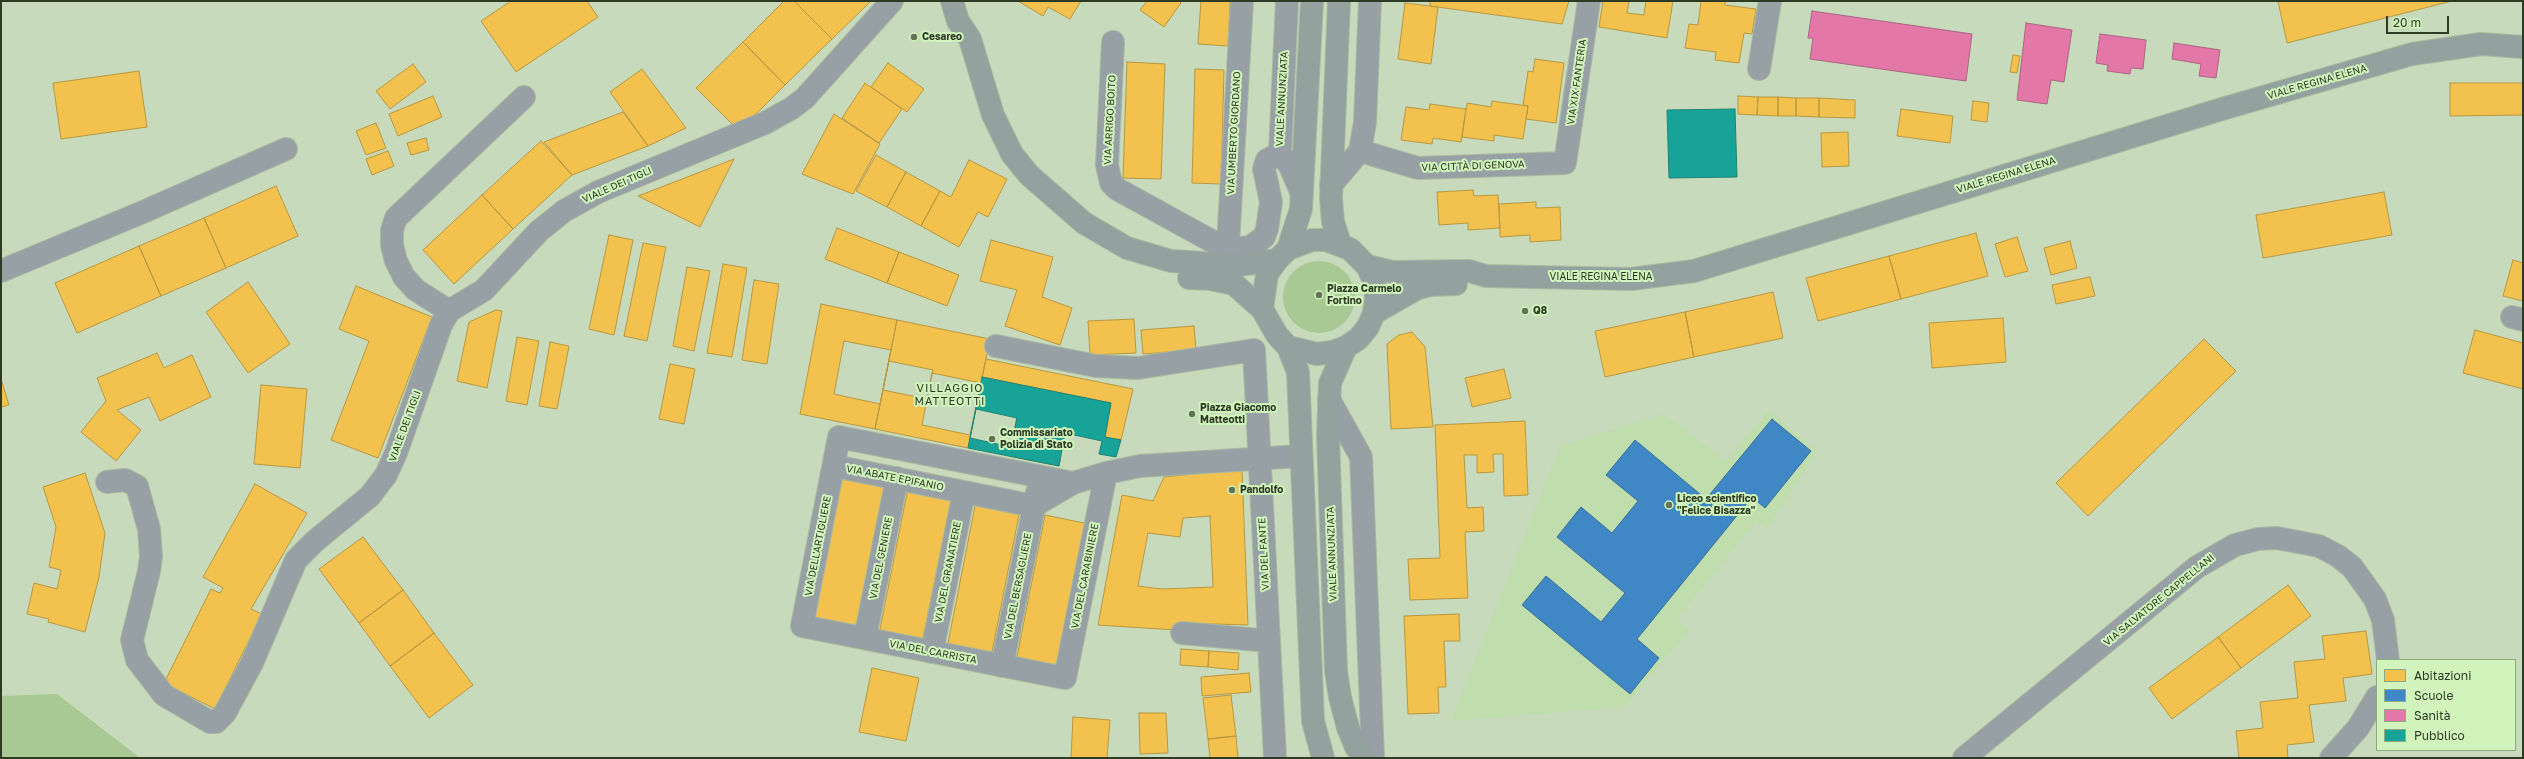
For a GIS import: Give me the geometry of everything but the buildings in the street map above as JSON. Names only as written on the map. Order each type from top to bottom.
[{"type":"main road","name":"VIALE ANNUNZIATA","points":[[1282,255],[1297,227],[1300,209],[1312,1]]},
{"type":"main road","points":[[1339,1],[1331,185],[1332,214],[1340,243]]},
{"type":"main road","points":[[955,11],[970,39],[993,114],[1006,143],[1019,165],[1044,189],[1084,223],[1127,248],[1171,261],[1282,255],[1312,240],[1340,243],[1360,256],[1367,266],[1375,286],[1376,297],[1374,313],[1368,327],[1358,339],[1346,348],[1332,352],[1317,354],[1288,347]]},
{"type":"main road","points":[[955,11],[958,46],[987,135],[1011,174],[1036,200],[1073,233],[1121,261],[1156,273],[1210,279],[1234,284],[1262,309],[1277,335],[1288,347],[1298,372],[1313,721],[1323,758]]},
{"type":"main road","name":"VIALE REGINA ELENA","points":[[1486,276],[1631,279],[1694,271],[2222,109],[2412,54],[2481,44],[2523,47]]},
{"type":"main road","points":[[1262,309],[1268,274],[1282,255]]},
{"type":"main road","points":[[1367,266],[1393,272],[1469,271],[1486,276]]},
{"type":"main road","points":[[1374,313],[1418,288],[1430,285],[1469,283],[1486,276]]},
{"type":"main road","name":"VIALE ANNUNZIATA","points":[[1346,348],[1330,382],[1329,399],[1328,436],[1336,671],[1340,698],[1362,755]]},
{"type":"street","name":"VIALE DEI TIGLI","points":[[107,482],[125,480],[137,486],[149,529],[151,552],[149,571],[132,640],[137,660],[164,695],[210,722],[216,722],[225,713],[252,663],[296,560],[315,541],[370,496],[386,475],[399,446],[441,325],[449,311],[484,290],[539,231],[575,204],[598,192],[765,123],[792,108],[810,92],[892,1]]},
{"type":"street","name":"VIA UMBERTO GIORDANO","points":[[1227,257],[1242,1]]},
{"type":"street","name":"VIALE ANNUNZIATA","points":[[1287,1],[1280,153],[1290,166],[1301,192]]},
{"type":"street","points":[[1331,185],[1360,151],[1365,122],[1370,1]]},
{"type":"street","name":"VIA XIX FANTERIA","points":[[1565,163],[1589,1]]},
{"type":"street","points":[[1759,69],[1770,1]]},
{"type":"street","name":"VIA ARRIGO BOITO","points":[[1113,42],[1107,165],[1111,183],[1117,189],[1227,257]]},
{"type":"street","points":[[449,311],[416,290],[404,277],[396,261],[392,245],[392,230],[396,218],[524,97]]},
{"type":"street","points":[[1,272],[286,149]]},
{"type":"street","name":"VIA CITTÀ DI GENOVA","points":[[1360,151],[1418,168],[1565,163]]},
{"type":"street","points":[[1227,257],[1250,247],[1264,237],[1267,230],[1271,202],[1264,169],[1267,160],[1280,153]]},
{"type":"street","name":"VIA DEL FANTE","points":[[996,346],[1096,366],[1138,368],[1254,350],[1258,458],[1275,758]]},
{"type":"street","points":[[1329,399],[1360,458],[1362,755]]},
{"type":"street","name":"VIA ABATE EPIFANIO","points":[[1034,506],[834,466],[839,437],[1074,484]]},
{"type":"street","points":[[1034,506],[1074,484],[1106,473],[1140,466],[1301,456]]},
{"type":"street","name":"VIA DELL'ARTIGLIERE","points":[[802,626],[834,466]]},
{"type":"street","name":"VIA DEL CARABINIERE","points":[[1065,678],[1106,473]]},
{"type":"street","name":"VIA DEL BERSAGLIERE","points":[[1002,666],[1039,477]]},
{"type":"street","name":"VIA DEL GENIERE","points":[[865,638],[897,478]]},
{"type":"street","name":"VIA DEL GRANATIERE","points":[[932,652],[964,492]]},
{"type":"street","name":"VIA SALVATORE CAPPELLANI","points":[[1964,758],[2197,567],[2216,554],[2235,545],[2258,538],[2298,540],[2319,546],[2338,556],[2352,567],[2375,599],[2384,620],[2388,659]]},
{"type":"street","name":"VIA DEL CARRISTA","points":[[802,626],[1065,678]]},
{"type":"street","points":[[1182,633],[1269,641]]},
{"type":"street","points":[[2331,758],[2358,728],[2376,699]]},
{"type":"shaded area","points":[[1312,261],[1326,261],[1333,263],[1345,271],[1353,283],[1355,297],[1353,311],[1345,323],[1333,331],[1326,333],[1312,333],[1305,331],[1293,323],[1285,311],[1283,304],[1283,290],[1285,283],[1293,271],[1305,263]]},
{"type":"shaded area","points":[[1769,410],[1818,452],[1767,528],[1756,521],[1677,619],[1690,630],[1624,707],[1451,721],[1560,446],[1664,414],[1726,461]]},
{"type":"shaded area","points":[[57,694],[139,758],[1,758],[1,696]]},
{"type":"place","name":"Cesareo","points":[[914,37]]},
{"type":"place","name":"Piazza Carmelo Fortino","points":[[1319,295]]},
{"type":"place","name":"Q8","points":[[1525,311]]},
{"type":"place","name":"Piazza Giacomo Matteotti","points":[[1192,414]]},
{"type":"place","name":"Commissariato Polizia di Stato","points":[[992,439]]},
{"type":"place","name":"Pandolfo","points":[[1232,490]]},
{"type":"place","name":"Liceo scientifico \"Felice Bisazza\"","points":[[1669,505]]},
{"type":"district","name":"VILLAGGIO MATTEOTTI","points":[[950,395]]}]
